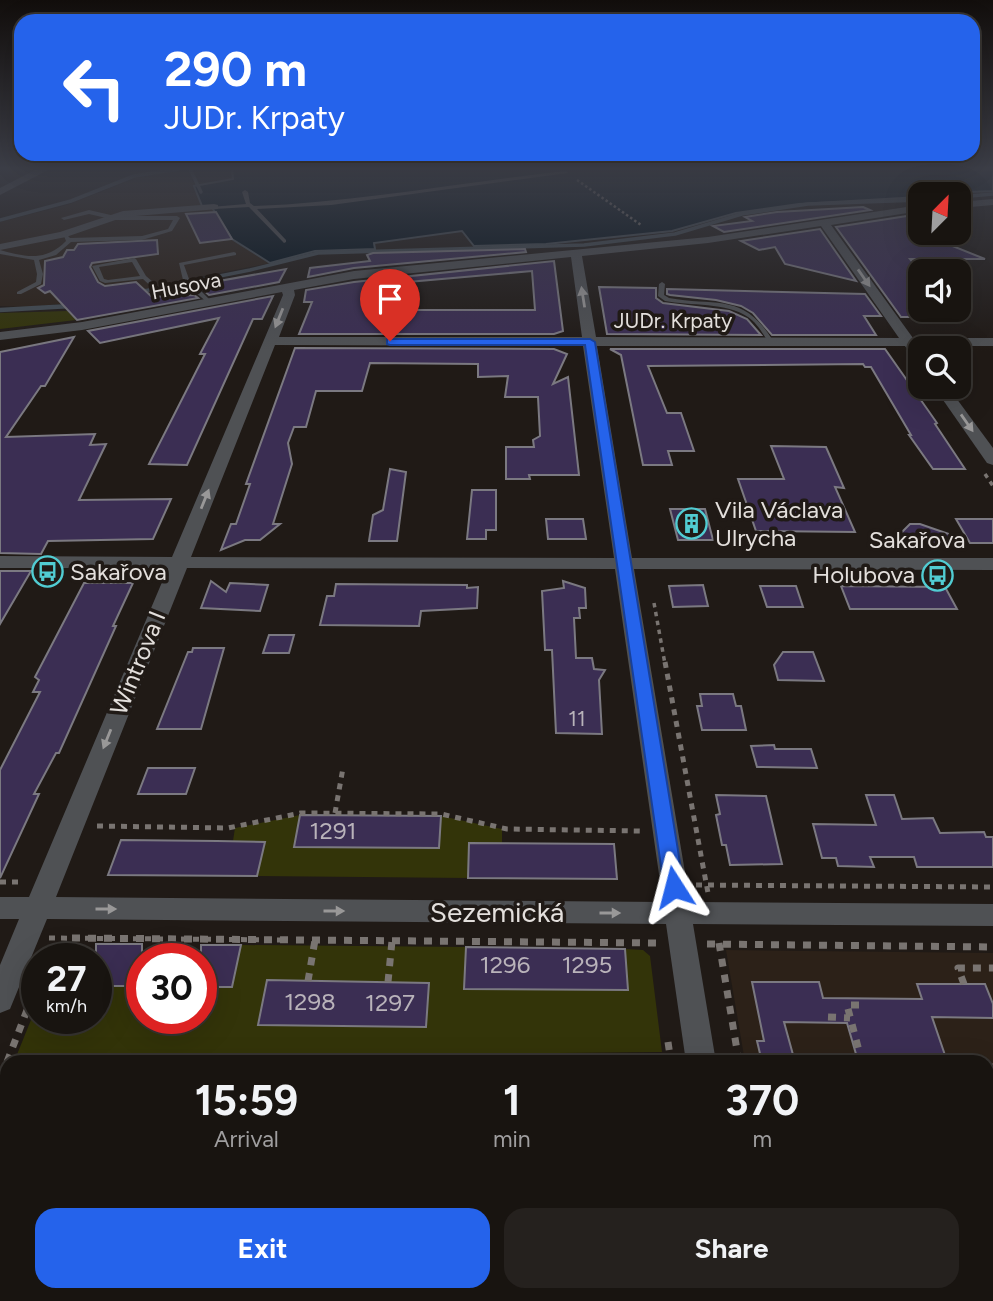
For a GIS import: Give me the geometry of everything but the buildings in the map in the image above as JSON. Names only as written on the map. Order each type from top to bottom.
[{"type":"street","points":[[0,250],[65,237],[82,230]]},
{"type":"street","name":"Husova","points":[[0,336],[82,326],[287,286],[420,267],[708,240],[774,230]]},
{"type":"street","points":[[829,230],[908,341]]},
{"type":"street","points":[[576,253],[700,1055]]},
{"type":"street","name":"Wintrova I","points":[[0,1000],[289,295],[287,286]]},
{"type":"street","name":"JUDr. Krpaty","points":[[270,341],[908,342]]},
{"type":"street","name":"JUDr. Krpaty","points":[[971,342],[993,342]]},
{"type":"street","points":[[950,399],[993,460]]},
{"type":"street","name":"Sakařova","points":[[0,562],[993,564]]},
{"type":"street","name":"Sezemická","points":[[0,908],[993,915]]},
{"type":"lane","points":[[0,250],[36,258],[58,253],[65,237],[151,237],[170,230]]},
{"type":"lane","points":[[272,230],[284,240]]},
{"type":"lane","points":[[208,301],[191,285],[182,262],[234,254]]},
{"type":"lane","points":[[19,293],[39,283],[36,258]]},
{"type":"lane","points":[[144,277],[107,282],[102,280],[95,266],[134,260],[144,277],[156,288],[191,285]]},
{"type":"lane","points":[[662,284],[661,296],[667,300],[728,304],[741,309],[760,322],[771,342]]},
{"type":"path","points":[[654,601],[706,884],[720,944],[738,1055]]},
{"type":"path","points":[[335,813],[343,768]]},
{"type":"path","points":[[97,826],[228,828],[301,813],[335,813],[441,814],[507,829],[641,831]]},
{"type":"path","points":[[706,884],[993,887]]},
{"type":"path","points":[[54,938],[656,943]]},
{"type":"path","points":[[308,981],[315,940]]},
{"type":"path","points":[[388,982],[392,941]]},
{"type":"path","points":[[720,944],[993,947]]},
{"type":"path","points":[[964,984],[958,968],[993,968]]},
{"type":"path","points":[[859,1005],[847,1005],[860,1055]]},
{"type":"path","points":[[828,1017],[850,1017]]},
{"type":"path","points":[[10,1055],[21,1026]]},
{"type":"shaded area","points":[[0,230],[226,230],[232,239],[270,263],[179,281],[183,286],[175,294],[179,298],[76,320],[67,311],[73,310],[70,303],[28,307],[0,306]]},
{"type":"shaded area","points":[[67,311],[76,320],[0,329],[0,313]]},
{"type":"shaded area","points":[[300,815],[295,847],[439,848],[441,816],[502,829],[502,844],[468,878],[257,876],[265,842],[233,841],[235,828]]},
{"type":"shaded area","points":[[241,945],[466,947],[465,989],[627,990],[625,949],[643,950],[650,956],[662,1052],[17,1055],[25,1034],[112,1034],[112,986],[126,986],[126,1034],[217,1034],[217,987],[232,987]],"holes":[[[268,980],[429,983],[426,1027],[258,1024]]]},
{"type":"shaded area","points":[[726,950],[993,953],[993,1055],[744,1055]]},
{"type":"water","points":[[226,230],[677,230],[546,244],[474,246],[462,231],[374,243],[375,249],[315,251],[270,263],[232,239]]},
{"type":"waterway","points":[[145,291],[139,292],[250,270],[318,253],[584,245],[675,234],[689,230]]},
{"type":"waterway","points":[[0,310],[71,306]]},
{"type":"place","name":"Vila Václava Ulrycha","points":[[692,524]]},
{"type":"place","name":"Sakařova","points":[[47,572]]},
{"type":"place","name":"Holubova","points":[[938,575]]},
{"type":"route","points":[[390,341],[590,342],[674,887]]}]
